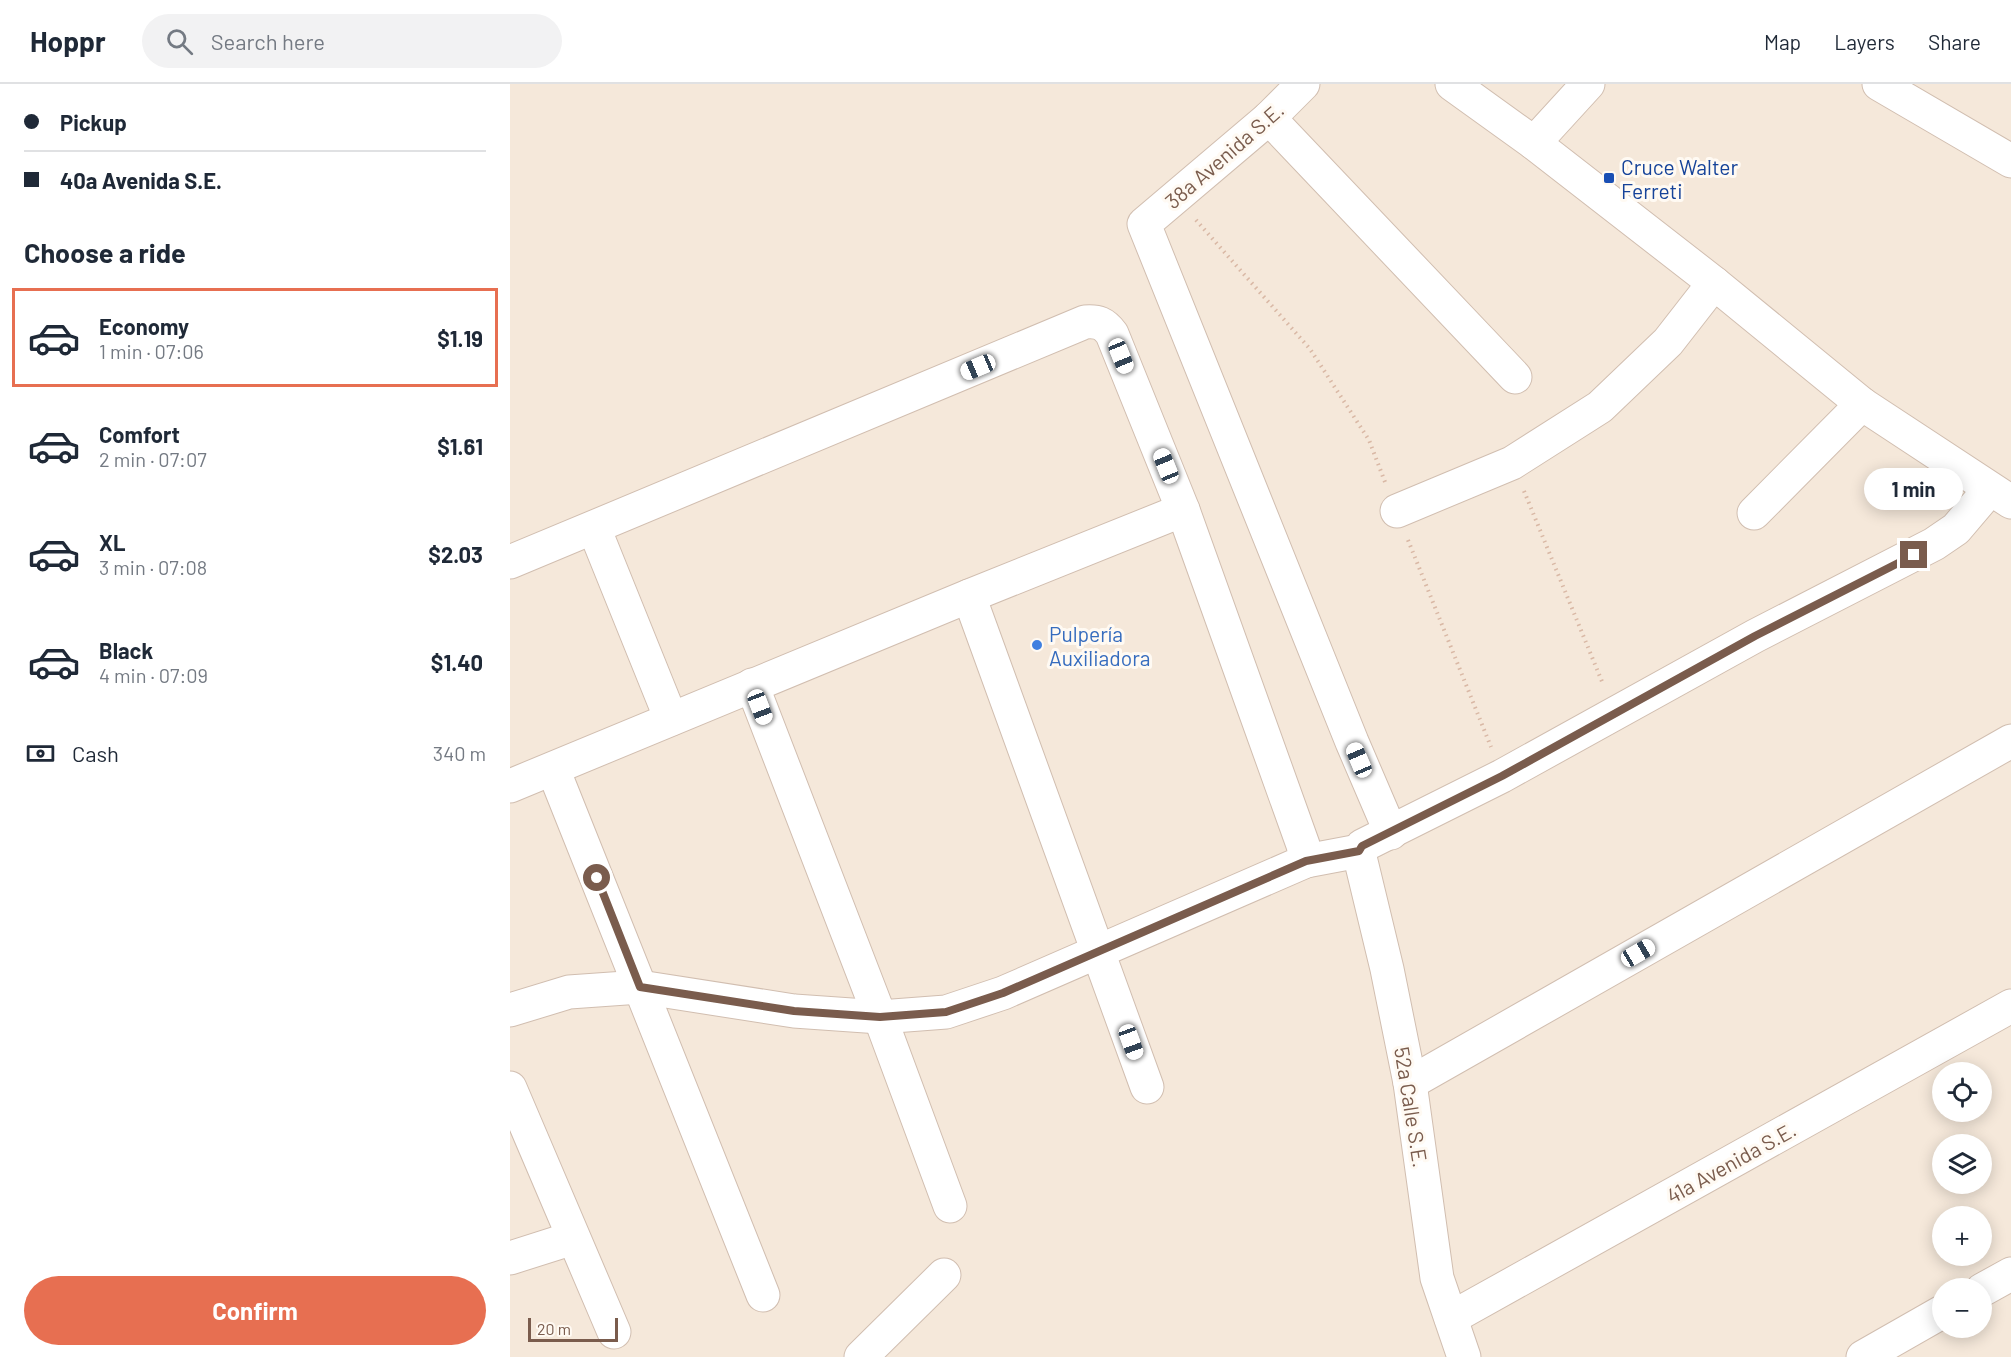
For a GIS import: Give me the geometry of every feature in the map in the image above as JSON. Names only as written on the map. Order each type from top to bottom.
[{"type":"street","name":"38a Avenida S.E.","points":[[1303,84],[1269,118],[1144,224],[1352,742],[1391,833]]},
{"type":"street","points":[[510,1010],[569,992],[640,987],[794,1011],[880,1017],[946,1012],[1003,993],[1306,861],[1360,854],[1362,846],[1502,776],[1755,636],[1934,544],[1956,530],[2000,495],[1862,404],[1714,283],[1534,143],[1452,84]]},
{"type":"street","points":[[1534,143],[1588,84]]},
{"type":"street","points":[[1879,84],[2011,161]]},
{"type":"street","points":[[1269,118],[1515,377]]},
{"type":"street","points":[[1397,511],[1512,463],[1600,407],[1668,342],[1714,283]]},
{"type":"street","points":[[510,562],[1085,322],[1096,321],[1106,325],[1112,334],[1183,510],[1304,845],[1306,861]]},
{"type":"street","points":[[1754,513],[1862,404]]},
{"type":"street","points":[[510,786],[1183,510]]},
{"type":"street","points":[[594,528],[671,719]]},
{"type":"street","points":[[969,596],[1147,1087]]},
{"type":"street","points":[[752,685],[950,1206]]},
{"type":"street","points":[[1410,1083],[2011,741]]},
{"type":"street","points":[[553,769],[763,1295]]},
{"type":"street","name":"52a Calle S.E.","points":[[1360,854],[1387,969],[1410,1083],[1437,1278],[1464,1357]]},
{"type":"street","name":"41a Avenida S.E.","points":[[1451,1318],[2011,1006]]},
{"type":"street","points":[[510,1088],[614,1332]]},
{"type":"street","points":[[510,1258],[573,1238]]},
{"type":"street","points":[[1992,1284],[2011,1274]]},
{"type":"street","points":[[861,1357],[944,1275]]},
{"type":"street","points":[[1863,1357],[1932,1318]]},
{"type":"path","points":[[1176,197],[1310,349],[1369,440],[1502,776]]},
{"type":"path","points":[[1512,463],[1615,713]]},
{"type":"shaded area","points":[[510,84],[2011,84],[2011,1357],[510,1357]]},
{"type":"place","name":"Cruce Walter Ferreti","points":[[1609,178]]},
{"type":"place","name":"Pulpería Auxiliadora","points":[[1037,645]]},
{"type":"route","points":[[597,878],[640,987],[794,1011],[880,1017],[946,1012],[1003,993],[1306,861],[1359,851],[1362,846],[1502,776],[1755,636],[1914,555]]}]
